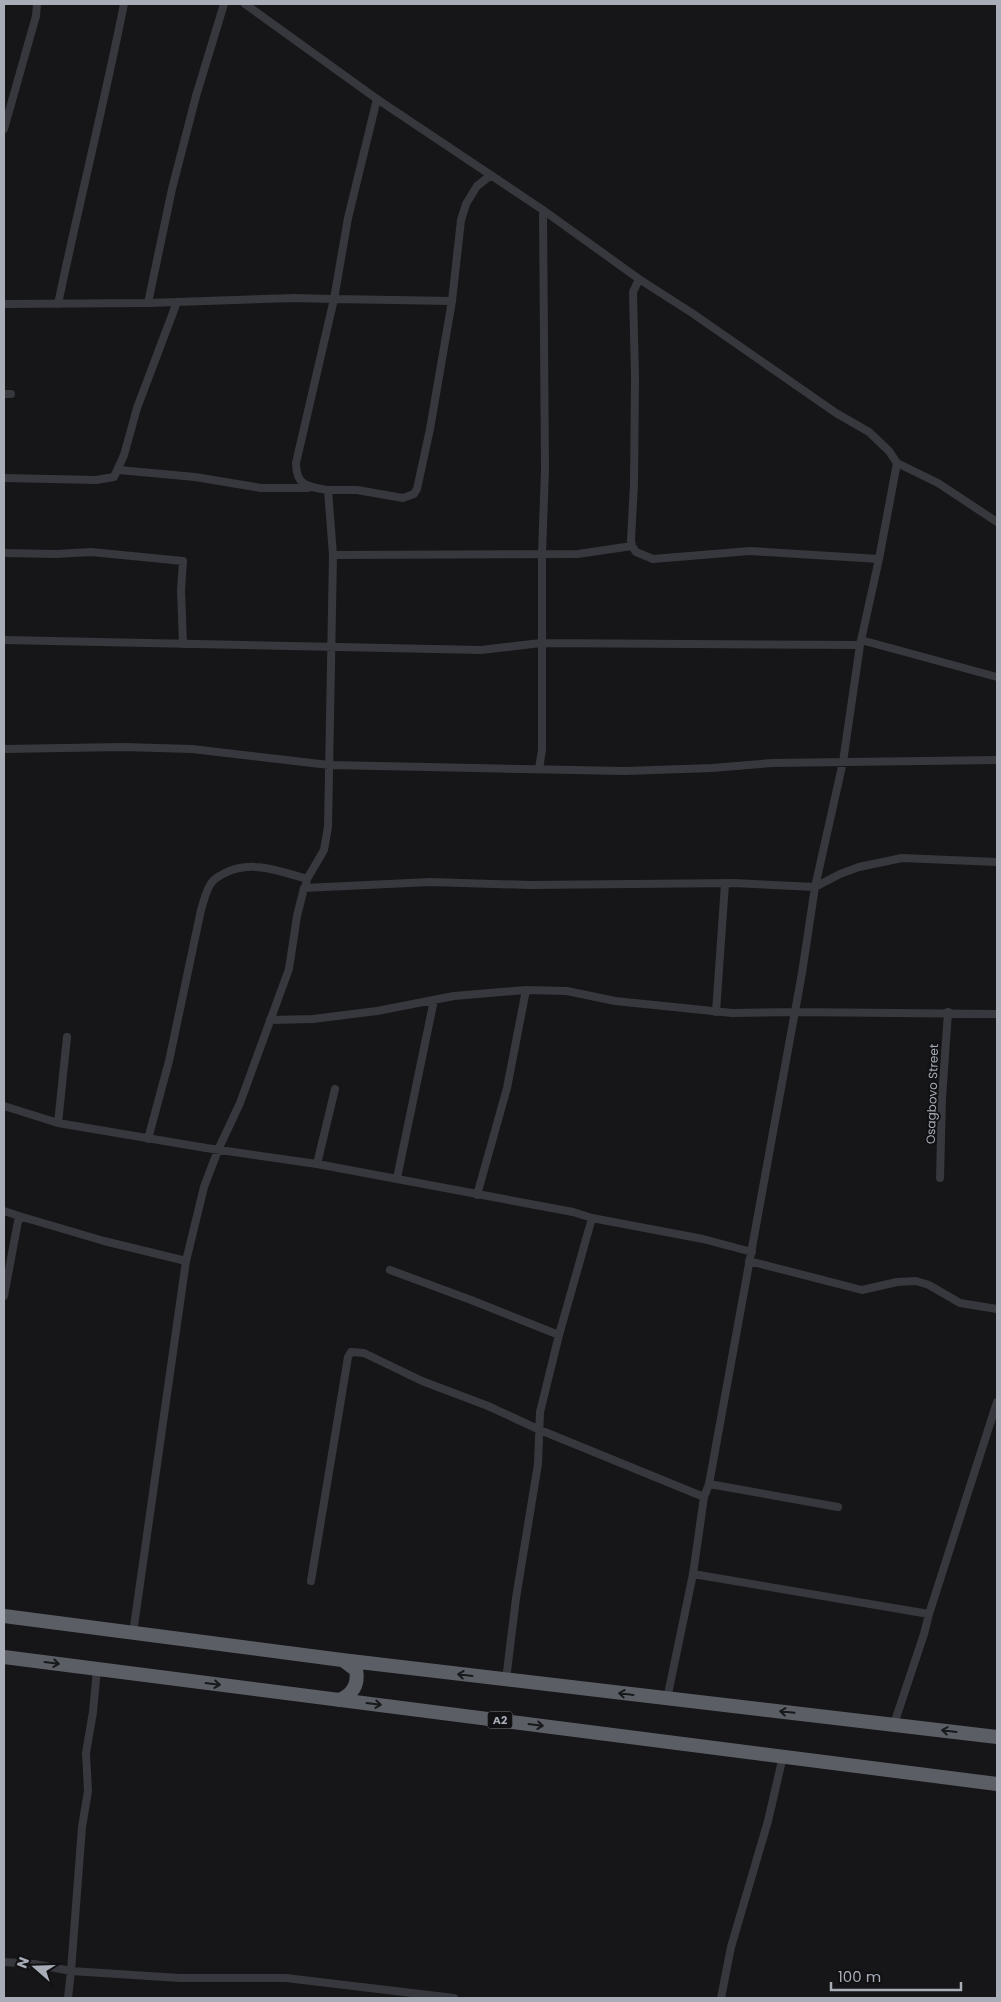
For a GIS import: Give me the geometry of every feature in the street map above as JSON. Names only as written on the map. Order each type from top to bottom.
[{"type":"highway","points":[[4,1616],[506,1680],[997,1736]]},
{"type":"highway","name":"A2","points":[[4,1657],[997,1784]]},
{"type":"highway","points":[[339,1700],[348,1697],[357,1683],[356,1670],[342,1660]]},
{"type":"street","points":[[4,129],[36,16],[37,4]]},
{"type":"street","points":[[58,304],[79,200],[105,100],[124,4]]},
{"type":"street","points":[[148,303],[172,189],[196,96],[224,4]]},
{"type":"street","points":[[245,4],[377,99],[543,210],[639,279],[692,313],[836,413],[869,432],[889,451],[896,463],[938,483],[997,522]]},
{"type":"street","points":[[377,99],[348,218],[334,299],[296,463],[296,474],[300,482],[328,490],[357,490],[404,498],[414,494],[417,489],[430,429],[452,301],[461,220],[466,204],[477,186],[491,175]]},
{"type":"street","points":[[539,769],[542,750],[541,643],[545,470],[543,210]]},
{"type":"street","points":[[639,279],[633,292],[635,377],[632,546],[636,552],[653,559],[750,551],[879,559]]},
{"type":"street","points":[[4,304],[148,303],[294,298],[452,301]]},
{"type":"street","points":[[4,478],[105,480],[114,477],[118,470],[137,408],[177,302]]},
{"type":"street","points":[[667,1698],[693,1574],[704,1497],[709,1484],[752,1252],[802,973],[815,887],[843,762],[861,642],[879,559],[896,463]]},
{"type":"street","points":[[118,470],[195,477],[261,488],[313,487]]},
{"type":"street","points":[[133,1633],[186,1261],[198,1208],[218,1150],[240,1103],[289,970],[297,916],[304,888],[307,879],[324,850],[328,827],[333,555],[328,490]]},
{"type":"street","points":[[333,555],[578,554],[632,546]]},
{"type":"street","points":[[4,553],[56,554],[91,552],[183,561],[181,590],[184,644]]},
{"type":"street","points":[[4,640],[481,650],[541,643],[861,642],[997,677]]},
{"type":"street","points":[[4,750],[123,747],[192,749],[329,765],[624,771],[712,768],[772,763],[997,760]]},
{"type":"street","points":[[304,888],[430,882],[530,886],[725,884],[815,887],[859,867],[902,858],[997,862]]},
{"type":"street","points":[[148,1139],[169,1061],[201,910],[213,880],[246,866],[272,869],[307,879]]},
{"type":"street","points":[[716,1012],[725,884]]},
{"type":"street","points":[[270,1020],[313,1019],[368,1012],[454,996],[526,990],[567,990],[615,1001],[732,1013],[948,1012],[997,1014]]},
{"type":"street","points":[[477,1195],[514,1059],[526,990]]},
{"type":"street","points":[[397,1178],[434,1000]]},
{"type":"street","name":"Osagbovo Street","points":[[940,1178],[942,1098],[948,1012]]},
{"type":"street","points":[[58,1123],[67,1037]]},
{"type":"street","points":[[317,1164],[335,1089]]},
{"type":"street","points":[[4,1106],[58,1123],[397,1178],[703,1239],[752,1252]]},
{"type":"street","points":[[4,1211],[104,1241],[186,1261]]},
{"type":"street","points":[[4,1296],[19,1216]]},
{"type":"street","points":[[506,1680],[538,1464],[540,1412],[559,1335],[592,1218]]},
{"type":"street","points":[[749,1262],[862,1290],[897,1282],[929,1284],[960,1303],[997,1309]]},
{"type":"street","points":[[390,1270],[559,1335]]},
{"type":"street","points":[[311,1581],[348,1356],[351,1352],[364,1353],[422,1381],[488,1406],[540,1430],[704,1497]]},
{"type":"street","points":[[894,1724],[997,1402]]},
{"type":"street","points":[[709,1484],[838,1507]]},
{"type":"street","points":[[693,1574],[929,1614]]},
{"type":"street","points":[[68,1998],[82,1827],[88,1791],[86,1753],[97,1669]]},
{"type":"street","points":[[721,1998],[731,1947],[768,1821],[783,1756]]},
{"type":"street","points":[[4,1962],[34,1964],[71,1971],[180,1978],[286,1978],[454,1998]]}]
